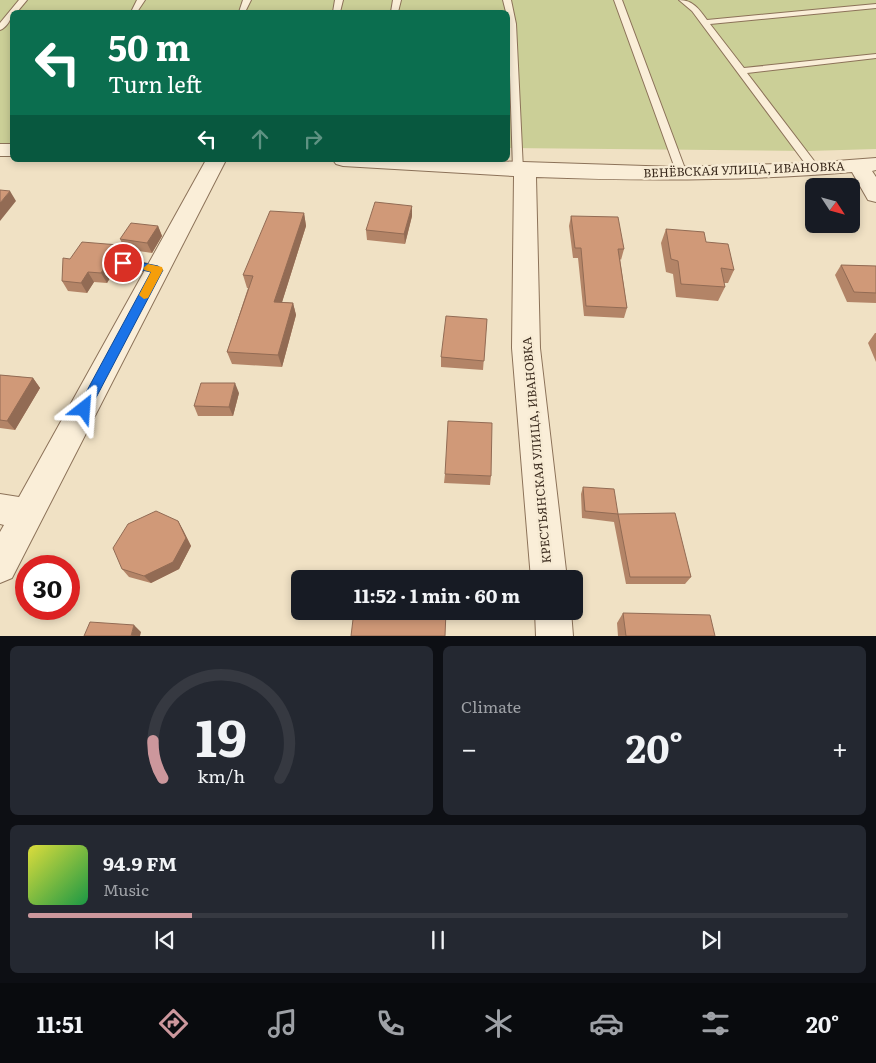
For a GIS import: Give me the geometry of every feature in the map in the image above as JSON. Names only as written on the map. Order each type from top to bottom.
[{"type":"street","points":[[0,566],[14,512],[158,270],[215,162]]},
{"type":"street","name":"ВЕНЁВСКАЯ УЛИЦА, ИВАНОВКА","points":[[409,162],[522,170],[682,174],[868,165]]},
{"type":"street","points":[[868,165],[876,195]]},
{"type":"street","name":"КРЕСТЬЯНСКАЯ УЛИЦА, ИВАНОВКА","points":[[522,170],[526,348],[548,570]]},
{"type":"street","points":[[554,620],[555,636]]},
{"type":"lane","points":[[15,10],[23,0]]},
{"type":"lane","points":[[618,0],[682,174]]},
{"type":"lane","points":[[683,0],[695,8],[814,168]]},
{"type":"lane","points":[[705,22],[876,6]]},
{"type":"lane","points":[[510,14],[522,170]]},
{"type":"lane","points":[[0,28],[10,16]]},
{"type":"lane","points":[[742,71],[876,56]]},
{"type":"lane","points":[[123,263],[158,270]]},
{"type":"green space","points":[[0,0],[876,0],[876,149],[808,151],[510,148],[510,10],[10,10],[10,143],[0,143]]},
{"type":"building","points":[[0,190],[10,191],[0,203]]},
{"type":"building","points":[[375,202],[412,206],[404,234],[366,230]]},
{"type":"building","points":[[270,211],[304,213],[274,302],[293,303],[278,355],[227,352],[253,276],[243,275]]},
{"type":"building","points":[[571,216],[618,217],[624,249],[618,249],[627,308],[586,306],[581,248],[575,248]]},
{"type":"building","points":[[131,223],[158,226],[147,243],[120,239]]},
{"type":"building","points":[[666,229],[704,232],[706,242],[728,244],[734,270],[721,268],[725,287],[681,284],[678,261],[671,259]]},
{"type":"building","points":[[82,242],[119,245],[110,252],[112,256],[101,273],[88,272],[81,283],[62,281],[63,258],[70,259]]},
{"type":"building","points":[[841,265],[876,266],[876,293],[854,292]]},
{"type":"building","points":[[446,316],[487,319],[484,361],[441,357]]},
{"type":"building","points":[[0,375],[33,378],[7,421],[0,420]]},
{"type":"building","points":[[201,383],[235,383],[229,407],[194,406]]},
{"type":"building","points":[[448,421],[492,423],[491,476],[445,474]]},
{"type":"building","points":[[583,487],[614,489],[618,514],[585,511]]},
{"type":"building","points":[[156,511],[178,521],[186,538],[173,562],[144,576],[122,569],[113,548],[128,524]]},
{"type":"building","points":[[675,513],[691,577],[630,577],[618,514]]},
{"type":"building","points":[[623,613],[710,615],[715,636],[626,636]]},
{"type":"building","points":[[353,620],[446,620],[445,636],[351,636]]},
{"type":"building","points":[[90,622],[134,625],[131,636],[84,636]]},
{"type":"slow traffic","points":[[144,295],[158,270],[148,268]]},
{"type":"route","points":[[84,409],[158,270],[123,263]]}]
